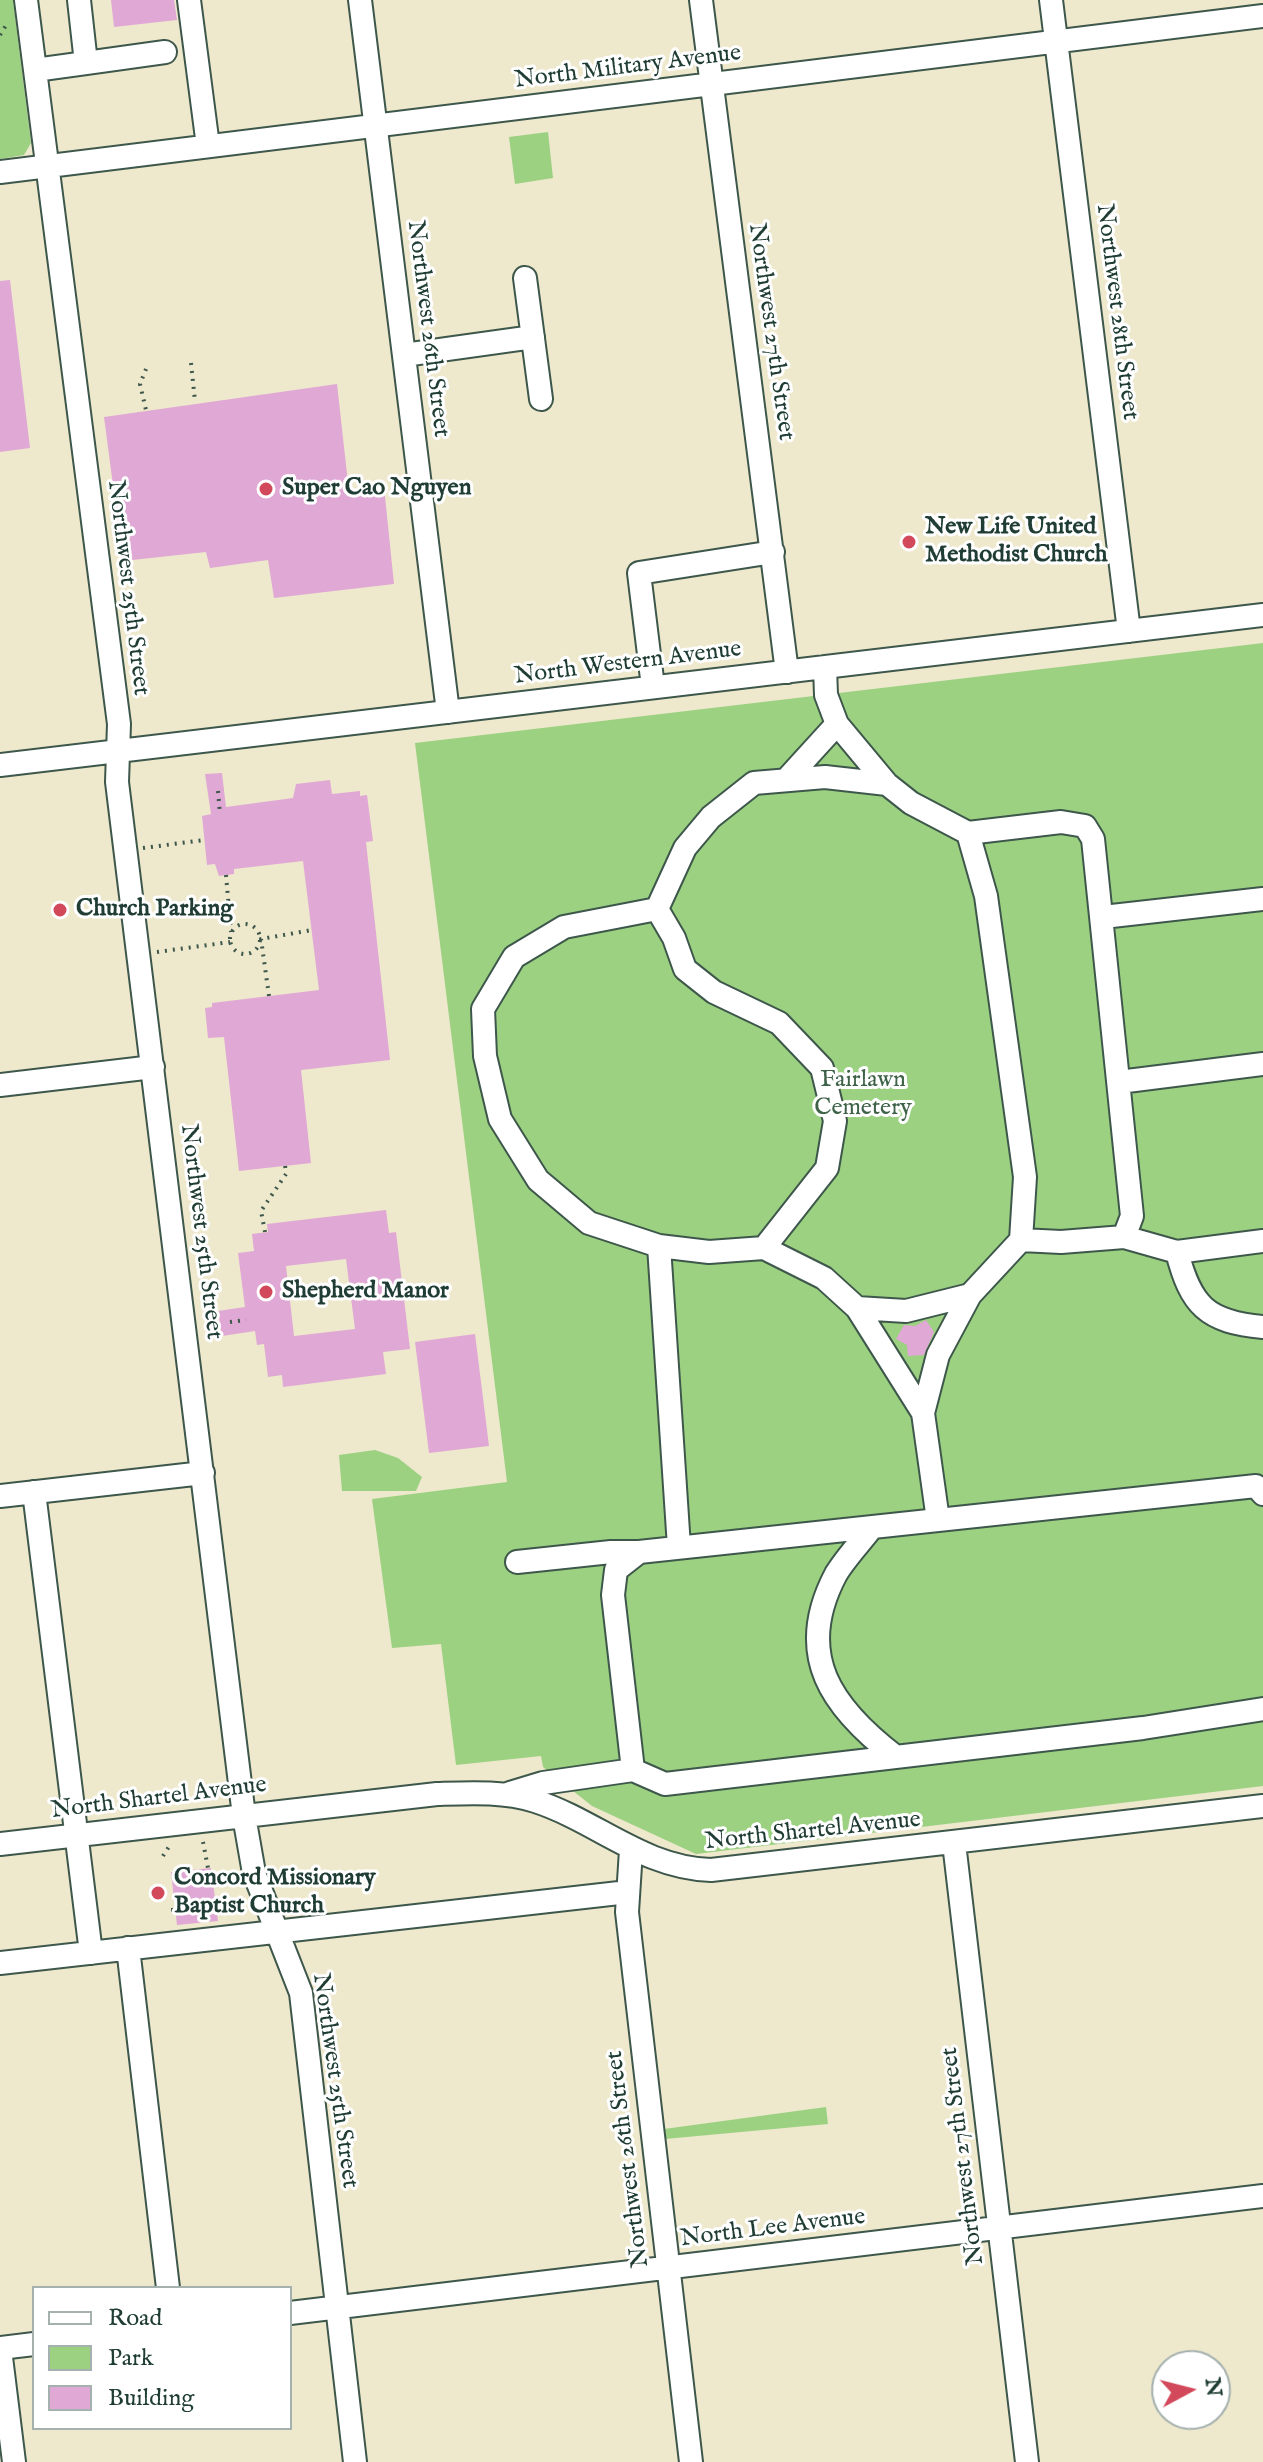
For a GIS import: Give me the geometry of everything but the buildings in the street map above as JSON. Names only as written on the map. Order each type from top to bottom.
[{"type":"street","name":"Northwest 25th Street","points":[[26,0],[119,724],[117,782],[244,1816],[254,1873],[301,1993],[355,2462]]},
{"type":"street","points":[[79,0],[86,63]]},
{"type":"street","points":[[189,0],[208,146]]},
{"type":"street","name":"Northwest 26th Street","points":[[360,0],[448,712]]},
{"type":"street","name":"Northwest 27th Street","points":[[701,0],[787,672]]},
{"type":"street","name":"Northwest 28th Street","points":[[1051,0],[1129,631]]},
{"type":"street","name":"North Military Avenue","points":[[0,172],[1263,16]]},
{"type":"street","points":[[35,70],[165,52]]},
{"type":"street","points":[[525,278],[541,399]]},
{"type":"street","points":[[404,355],[533,337]]},
{"type":"street","points":[[653,687],[639,573],[773,552]]},
{"type":"street","name":"North Western Avenue","points":[[0,765],[1263,615]]},
{"type":"street","points":[[825,667],[826,695],[837,724],[887,784],[911,803],[968,833],[1061,822],[1085,826],[1093,839],[1132,1216],[1124,1237]]},
{"type":"street","points":[[786,780],[837,724]]},
{"type":"street","points":[[657,909],[685,848],[711,817],[754,783],[825,777],[887,784]]},
{"type":"street","points":[[938,1520],[923,1413],[938,1355],[970,1295],[1021,1240],[1025,1177],[986,896],[968,833]]},
{"type":"street","points":[[1103,917],[1263,899]]},
{"type":"street","points":[[657,909],[564,927],[514,957],[483,1009],[485,1056],[500,1119],[538,1180],[589,1223],[659,1246],[709,1252],[764,1248],[824,1278],[857,1308],[923,1413]]},
{"type":"street","points":[[657,909],[674,938],[685,969],[714,992],[779,1023],[822,1068],[835,1121],[827,1168],[764,1248]]},
{"type":"street","points":[[1119,1082],[1263,1064]]},
{"type":"street","points":[[0,1085],[153,1067]]},
{"type":"street","points":[[1021,1240],[1061,1242],[1124,1237],[1177,1252],[1263,1241]]},
{"type":"street","points":[[659,1246],[679,1547]]},
{"type":"street","points":[[1177,1252],[1186,1287],[1201,1307],[1227,1324],[1263,1327]]},
{"type":"street","points":[[857,1308],[906,1311],[970,1295]]},
{"type":"street","points":[[0,1496],[203,1473]]},
{"type":"street","points":[[517,1562],[870,1530],[938,1520],[1261,1488]]},
{"type":"street","points":[[34,1492],[91,1953]]},
{"type":"street","points":[[870,1530],[837,1573],[817,1621],[820,1654],[833,1697],[860,1729],[896,1757]]},
{"type":"street","points":[[633,1770],[613,1595],[616,1570],[639,1552]]},
{"type":"street","points":[[505,1795],[543,1783],[633,1770],[665,1784],[1143,1728],[1263,1709]]},
{"type":"street","name":"North Shartel Avenue","points":[[0,1844],[437,1794],[505,1795],[551,1807],[664,1864],[711,1870],[1263,1806]]},
{"type":"street","name":"Northwest 27th Street","points":[[954,1843],[1027,2462]]},
{"type":"street","name":"Northwest 26th Street","points":[[631,1850],[629,1928],[691,2462]]},
{"type":"street","points":[[0,1963],[628,1892]]},
{"type":"street","points":[[128,1948],[168,2286]]},
{"type":"street","name":"North Lee Avenue","points":[[292,2313],[1263,2196]]},
{"type":"street","points":[[14,2462],[0,2349],[32,2344]]},
{"type":"path","points":[[0,35],[9,19]]},
{"type":"path","points":[[191,363],[195,401]]},
{"type":"path","points":[[146,369],[140,384],[146,410]]},
{"type":"path","points":[[218,791],[220,814]]},
{"type":"path","points":[[125,850],[204,840]]},
{"type":"path","points":[[226,875],[230,942],[235,951],[246,955],[255,951],[261,939]]},
{"type":"path","points":[[231,932],[240,924],[249,924],[257,929],[269,996]]},
{"type":"path","points":[[261,939],[312,930]]},
{"type":"path","points":[[139,955],[230,942]]},
{"type":"path","points":[[265,1232],[261,1211],[286,1174],[285,1165]]},
{"type":"path","points":[[230,1322],[246,1320]]},
{"type":"path","points":[[192,1843],[204,1842],[208,1868]]},
{"type":"path","points":[[163,1856],[169,1845],[181,1844]]},
{"type":"green space","points":[[0,0],[13,0],[31,143],[24,155],[0,159]]},
{"type":"green space","points":[[548,132],[553,178],[515,184],[509,137]]},
{"type":"green space","name":"Fairlawn Cemetery","points":[[1263,643],[1263,1786],[696,1854],[592,1806],[543,1767],[541,1756],[456,1765],[441,1644],[392,1648],[372,1499],[507,1482],[415,743]]},
{"type":"green space","points":[[375,1450],[398,1458],[422,1477],[416,1491],[342,1491],[339,1455]]},
{"type":"green space","points":[[826,2107],[828,2124],[665,2139],[664,2129]]},
{"type":"place","name":"Super Cao Nguyen","points":[[266,489]]},
{"type":"place","name":"New Life United Methodist Church","points":[[909,542]]},
{"type":"place","name":"Church Parking","points":[[60,910]]},
{"type":"place","name":"Shepherd Manor","points":[[266,1292]]},
{"type":"place","name":"Concord Missionary Baptist Church","points":[[158,1893]]}]
